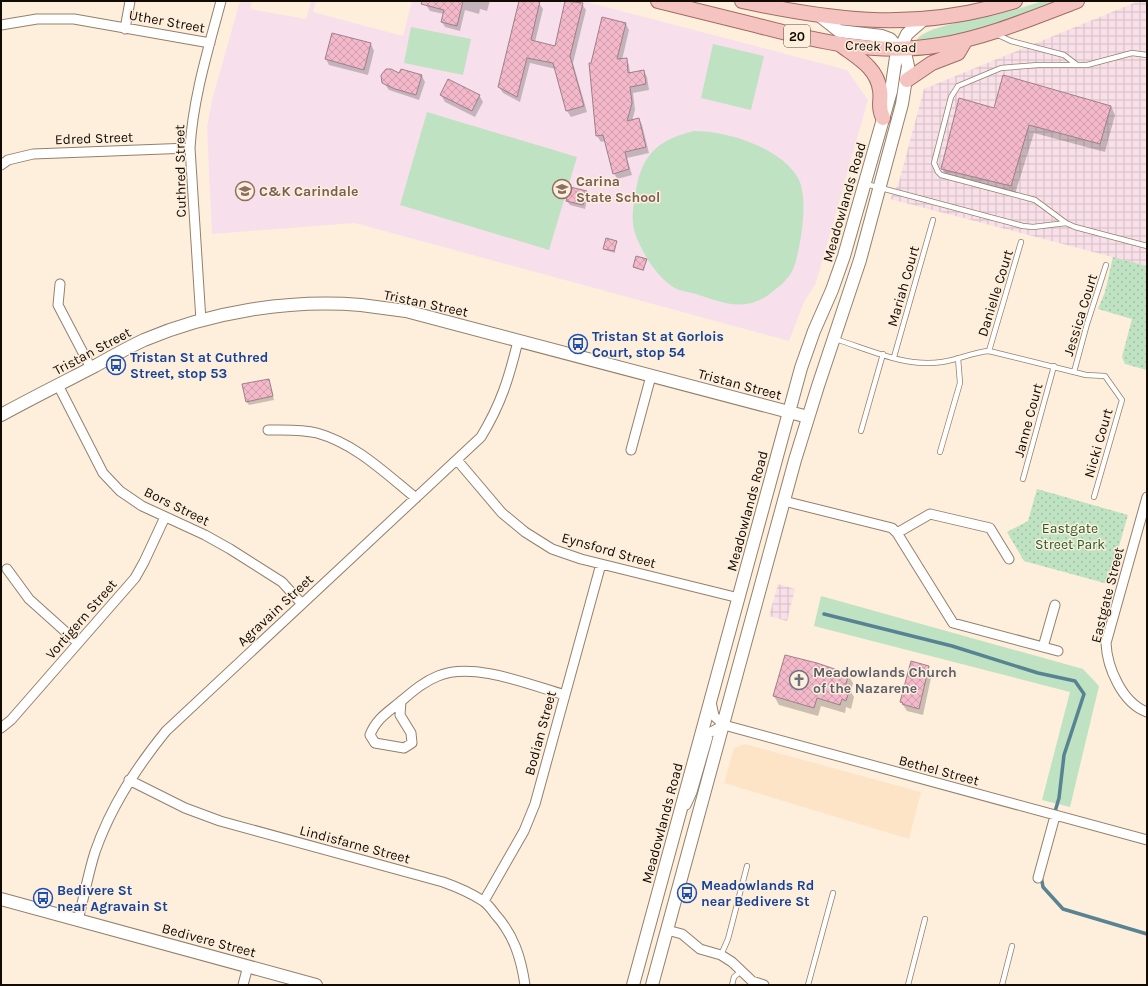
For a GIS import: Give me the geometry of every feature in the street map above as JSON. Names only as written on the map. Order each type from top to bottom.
[{"type":"main road","name":"Creek Road","points":[[658,1],[787,34],[841,45],[872,49],[924,47],[966,41],[994,33],[1078,1]]},
{"type":"main road","name":"Creek Road","points":[[742,1],[820,16],[859,20],[923,20],[970,12],[1015,1]]},
{"type":"main road","points":[[652,985],[784,501],[808,417],[860,260],[907,80],[907,62],[900,48],[886,38],[839,31],[820,16]]},
{"type":"main road","name":"Meadowlands Road","points":[[633,985],[808,347],[838,275],[891,91],[894,61],[907,34],[923,20]]},
{"type":"main road","points":[[907,80],[932,63],[958,53],[966,41]]},
{"type":"main road","points":[[841,45],[866,64],[877,77],[881,98],[879,109],[883,118]]},
{"type":"main road","name":"Tristan Street","points":[[1,415],[143,341],[201,321],[265,308],[306,305],[360,305],[406,311],[808,417]]},
{"type":"main road","name":"Bedivere Street","points":[[1,899],[316,985]]},
{"type":"street","points":[[125,29],[130,1]]},
{"type":"street","name":"Cuthred Street","points":[[201,321],[190,148],[192,122],[198,90],[221,1]]},
{"type":"street","name":"Uther Street","points":[[1,25],[37,19],[74,19],[210,43]]},
{"type":"street","name":"Edred Street","points":[[1,165],[8,160],[33,154],[190,148]]},
{"type":"street","points":[[60,284],[58,305],[91,368]]},
{"type":"street","name":"Agravain Street","points":[[78,920],[95,853],[113,809],[129,780],[166,730],[481,437],[495,414],[507,385],[518,341]]},
{"type":"street","points":[[631,450],[651,376]]},
{"type":"street","name":"Bors Street","points":[[58,385],[103,473],[120,491],[142,506],[205,535],[255,565],[282,582],[302,604]]},
{"type":"street","points":[[268,430],[290,430],[316,433],[339,441],[357,451],[416,498]]},
{"type":"street","name":"Eynsford Street","points":[[457,460],[502,513],[525,532],[552,549],[601,564],[739,598]]},
{"type":"street","name":"Eastgate Street","points":[[1147,497],[1106,643],[1107,657],[1127,697],[1147,712]]},
{"type":"street","points":[[784,501],[892,528],[897,533],[953,623],[1058,651]]},
{"type":"street","points":[[897,533],[930,514],[937,515],[990,528],[1009,560]]},
{"type":"street","name":"Vortigern Street","points":[[1,728],[11,720],[135,578],[165,517]]},
{"type":"street","name":"Bodian Street","points":[[484,901],[524,831],[535,804],[601,564]]},
{"type":"street","points":[[7,569],[29,599],[78,643]]},
{"type":"street","points":[[1043,647],[1055,605]]},
{"type":"street","points":[[401,701],[400,715],[410,733],[412,743],[404,748],[376,743],[370,734],[374,724],[401,701],[422,684],[439,675],[461,672],[484,672],[565,695]]},
{"type":"street","points":[[677,825],[692,792],[709,733],[724,725],[714,716],[711,701]]},
{"type":"street","name":"Bethel Street","points":[[724,725],[1147,840]]},
{"type":"street","name":"Lindisfarne Street","points":[[129,780],[185,808],[220,822],[443,882],[484,901],[501,921],[514,940],[522,964],[525,985]]},
{"type":"street","points":[[1038,878],[1060,817]]},
{"type":"street","points":[[667,930],[682,934],[700,949],[721,955],[732,962],[740,972],[752,982],[764,985]]},
{"type":"street","points":[[243,985],[248,966]]},
{"type":"lane","points":[[994,33],[1011,41],[1064,55],[1078,65]]},
{"type":"lane","points":[[1147,55],[1132,53],[1096,64],[1038,65],[1001,68],[958,86],[951,97],[934,158],[935,168],[941,174],[1035,200],[1066,223],[1147,246]]},
{"type":"lane","points":[[864,184],[1023,226],[1033,227],[1066,223]]},
{"type":"lane","name":"Mariah Court","points":[[894,357],[933,220]]},
{"type":"lane","name":"Danielle Court","points":[[989,351],[1022,242]]},
{"type":"lane","name":"Jessica Court","points":[[1074,372],[1087,324],[1106,265]]},
{"type":"lane","points":[[833,338],[883,354],[923,363],[942,362],[978,352],[989,351],[1074,372]]},
{"type":"lane","points":[[862,431],[883,354]]},
{"type":"lane","points":[[940,452],[960,383],[958,358]]},
{"type":"lane","name":"Janne Court","points":[[1023,479],[1054,366]]},
{"type":"lane","name":"Nicki Court","points":[[1074,372],[1086,375],[1105,376],[1122,400],[1094,497]]},
{"type":"lane","points":[[721,955],[728,939],[747,866]]},
{"type":"lane","points":[[808,985],[833,893]]},
{"type":"lane","points":[[908,985],[925,920]]},
{"type":"lane","points":[[1002,985],[1012,946]]},
{"type":"lane","points":[[732,985],[734,977],[740,972]]},
{"type":"shaded area","name":"Carina State School","points":[[240,1],[252,1],[250,9],[306,19],[311,1],[316,1],[313,12],[403,36],[412,1],[583,1],[847,70],[868,100],[816,283],[804,302],[789,341],[355,223],[212,234],[207,128],[212,100]]},
{"type":"shaded area","points":[[1139,1],[1147,1],[1147,266],[890,199],[899,182],[924,89]]},
{"type":"shaded area","points":[[778,584],[795,589],[787,621],[769,616]]},
{"type":"shaded area","points":[[745,744],[921,792],[909,839],[724,783],[734,748]]},
{"type":"green space","points":[[1043,1],[1068,1],[975,34],[916,41],[920,36],[928,31],[940,27],[996,15]]},
{"type":"green space","points":[[411,27],[471,39],[463,75],[404,63]]},
{"type":"green space","points":[[713,44],[764,56],[751,110],[701,98]]},
{"type":"green space","points":[[427,112],[577,157],[549,250],[400,205]]},
{"type":"green space","points":[[694,131],[722,134],[752,143],[766,150],[790,167],[798,178],[801,186],[803,197],[803,221],[800,245],[794,268],[783,283],[767,296],[757,301],[748,304],[729,304],[675,288],[655,270],[645,255],[635,233],[633,221],[634,203],[640,173],[644,163],[656,148],[673,138]]},
{"type":"green space","points":[[1113,257],[1147,266],[1147,370],[1125,364],[1122,357],[1132,319],[1098,309],[1105,292]]},
{"type":"green space","name":"Eastgate Street Park","points":[[1037,489],[1128,515],[1108,584],[1024,561],[1007,532],[1028,521]]},
{"type":"green space","points":[[821,596],[1083,669],[1099,686],[1070,807],[1042,800],[1070,692],[814,626]]},
{"type":"building","points":[[422,1],[463,1],[457,26],[441,22],[444,10],[421,4]]},
{"type":"building","points":[[519,1],[540,1],[531,40],[555,46],[565,1],[583,3],[570,56],[584,106],[566,111],[553,63],[527,58],[517,97],[498,87]]},
{"type":"building","points":[[602,17],[626,23],[617,59],[627,58],[628,73],[644,70],[646,84],[630,87],[632,103],[627,121],[639,118],[646,147],[625,152],[629,169],[613,174],[603,135],[596,136],[589,63],[591,63]]},
{"type":"building","points":[[332,33],[371,43],[364,70],[325,59]]},
{"type":"building","points":[[386,69],[391,69],[399,73],[401,69],[422,75],[416,95],[395,89],[382,83],[381,75]]},
{"type":"building","points":[[1003,75],[1111,106],[1100,144],[1029,125],[1011,186],[941,169],[959,98],[994,108]]},
{"type":"building","points":[[448,79],[480,95],[472,111],[440,95]]},
{"type":"building","points":[[570,187],[587,191],[583,205],[566,201]]},
{"type":"building","points":[[606,238],[617,241],[614,251],[603,249]]},
{"type":"building","points":[[636,256],[647,259],[643,270],[633,267]]},
{"type":"building","points":[[269,379],[273,396],[246,402],[242,384]]},
{"type":"building","name":"Meadowlands Church of the Nazarene","points":[[785,655],[817,663],[849,674],[845,687],[850,688],[846,701],[842,699],[840,705],[817,698],[814,708],[773,696]]},
{"type":"building","points":[[911,661],[929,666],[919,709],[900,702]]},
{"type":"waterway","points":[[824,614],[952,646],[1038,673],[1075,681],[1084,694],[1064,755],[1059,798],[1054,815]]},
{"type":"waterway","points":[[1041,876],[1043,887],[1063,909],[1147,934]]},
{"type":"place","name":"Carina State School","points":[[562,189]]},
{"type":"place","name":"C&K Carindale","points":[[245,191]]},
{"type":"place","name":"Tristan St at Gorlois Court, stop 54","points":[[578,344]]},
{"type":"place","name":"Tristan St at Cuthred Street, stop 53","points":[[116,365]]},
{"type":"place","name":"Meadowlands Church of the Nazarene","points":[[799,680]]},
{"type":"place","name":"Meadowlands Rd near Bedivere St","points":[[687,893]]},
{"type":"place","name":"Bedivere St near Agravain St","points":[[43,898]]}]
